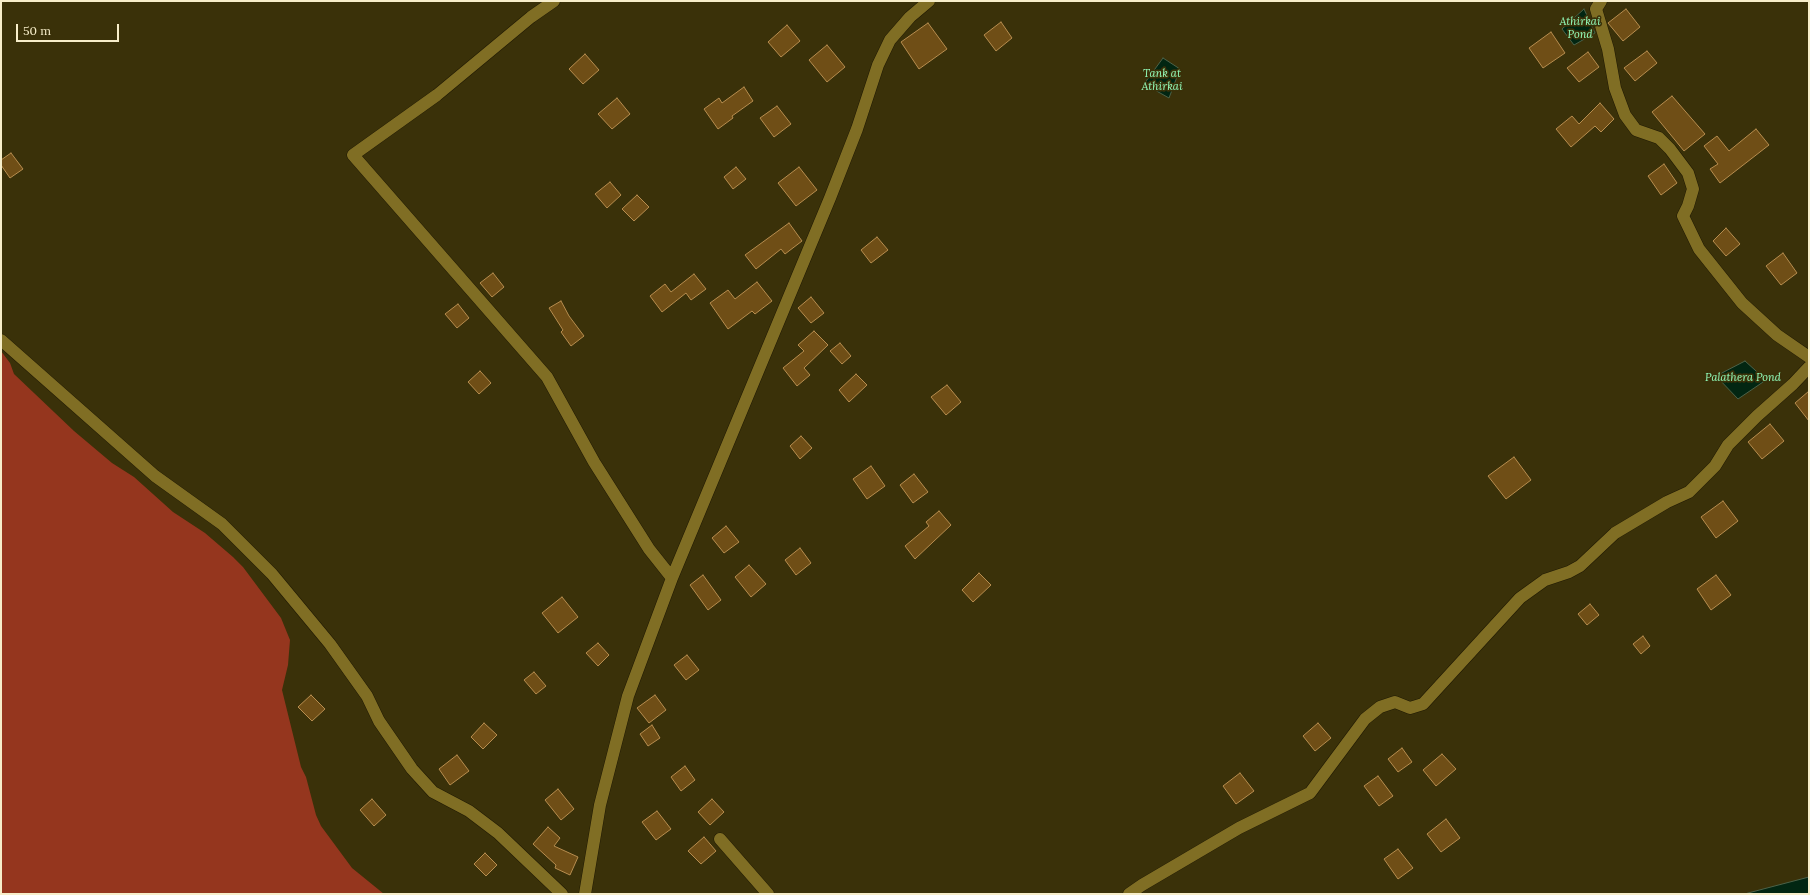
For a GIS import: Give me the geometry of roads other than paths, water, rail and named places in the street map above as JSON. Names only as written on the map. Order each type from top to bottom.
[{"type":"street","points":[[554,1],[531,17],[437,95],[353,154],[547,377],[594,462],[648,549],[672,578]]},
{"type":"street","points":[[585,894],[600,805],[628,696],[672,578],[830,198],[857,129],[878,65],[890,40],[910,17],[929,1]]},
{"type":"street","points":[[1601,1],[1596,9],[1608,49],[1615,88],[1625,115],[1636,130],[1659,138],[1670,149],[1688,173],[1693,189],[1688,206],[1683,216],[1699,248],[1742,303],[1777,335],[1809,357]]},
{"type":"street","points":[[1,340],[155,476],[222,524],[272,574],[330,644],[367,696],[379,721],[412,769],[433,792],[469,811],[498,833],[562,894]]},
{"type":"street","points":[[1130,894],[1142,885],[1239,828],[1310,793],[1365,719],[1380,707],[1395,702],[1410,708],[1423,704],[1520,598],[1545,580],[1569,572],[1580,566],[1615,533],[1667,502],[1689,492],[1715,466],[1728,445],[1809,367]]},
{"type":"street","points":[[720,839],[768,894]]},
{"type":"water","name":"Athirkai Pond","points":[[1584,9],[1595,33],[1574,45],[1562,29]]},
{"type":"water","name":"Tank at Athirkai","points":[[1163,58],[1180,69],[1169,98],[1144,84]]},
{"type":"water","name":"Palathera Pond","points":[[1745,361],[1766,380],[1738,399],[1716,376]]},
{"type":"water","points":[[1809,877],[1809,894],[1745,894],[1748,893]]}]
